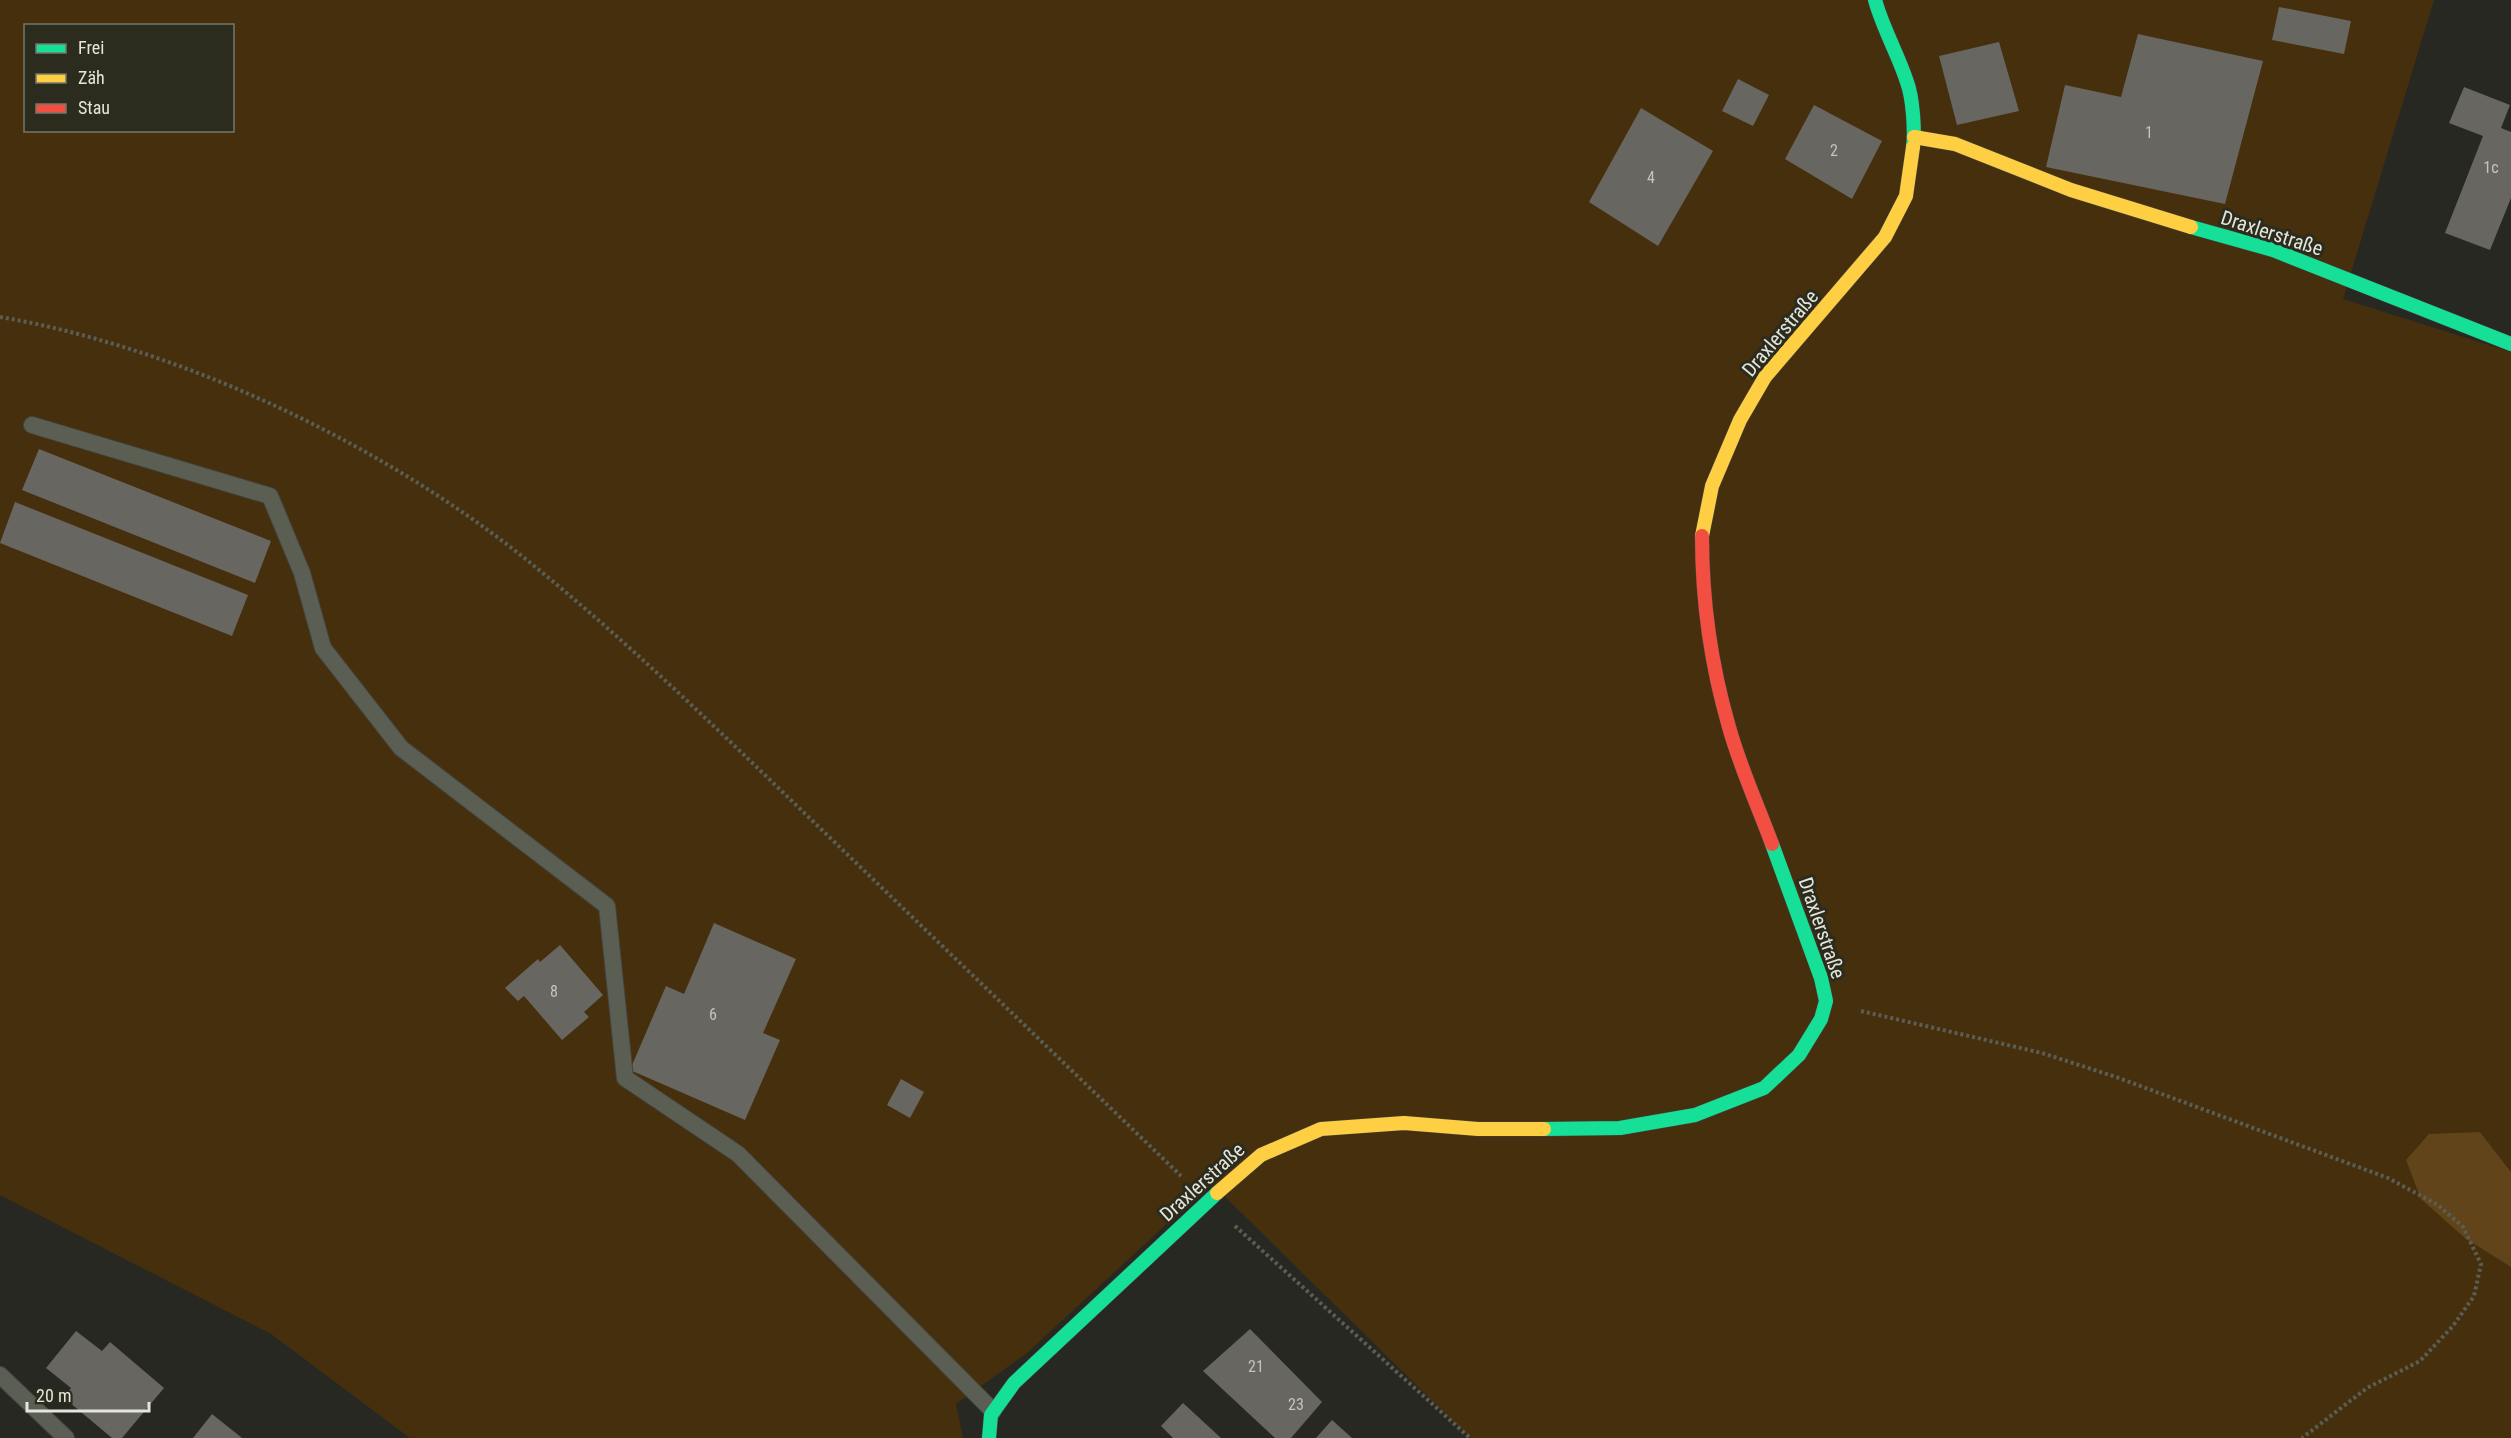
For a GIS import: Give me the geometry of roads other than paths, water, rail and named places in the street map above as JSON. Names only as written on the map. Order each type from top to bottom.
[{"type":"street","name":"Draxlerstraße","points":[[989,1438],[993,1411],[1014,1383],[1207,1201],[1261,1155],[1321,1130],[1404,1123],[1478,1129],[1620,1128],[1695,1115],[1764,1088],[1799,1055],[1821,1019],[1826,1001],[1808,941],[1729,728],[1711,652],[1702,584],[1702,535],[1712,486],[1740,420],[1765,377],[1885,237],[1906,196],[1914,137],[1908,84],[1881,23],[1875,0]]},
{"type":"street","name":"Draxlerstraße","points":[[1914,137],[1955,144],[2071,190],[2153,217],[2273,250],[2511,344]]},
{"type":"lane","points":[[32,425],[270,496],[302,573],[322,648],[401,748],[607,906],[625,1078],[738,1154],[993,1411]]},
{"type":"lane","points":[[0,1376],[66,1438]]}]
